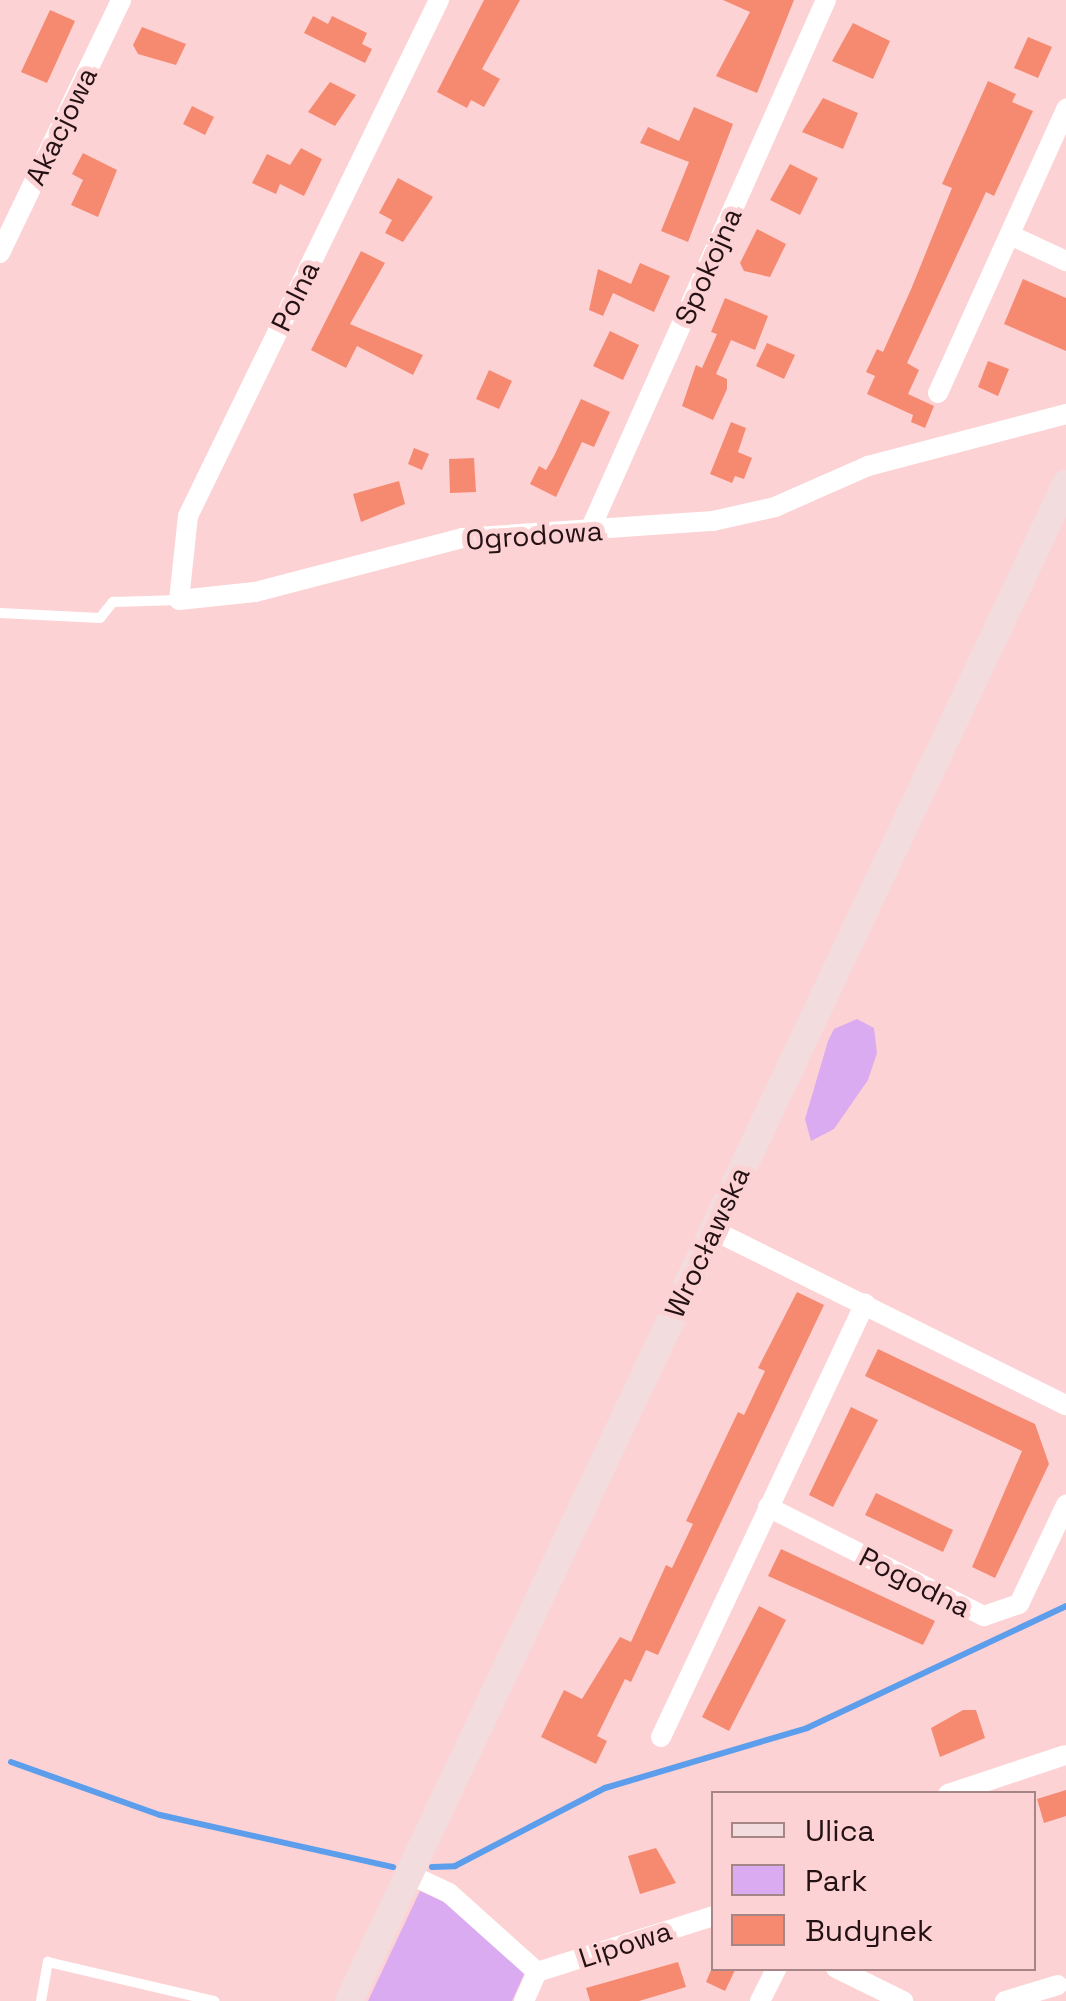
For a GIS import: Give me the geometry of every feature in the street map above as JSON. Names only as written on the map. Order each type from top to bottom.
[{"type":"street","name":"Akacjowa","points":[[0,253],[122,0]]},
{"type":"street","name":"Polna","points":[[179,600],[188,516],[439,0]]},
{"type":"street","name":"Spokojna","points":[[589,532],[826,0]]},
{"type":"street","points":[[938,393],[1066,110]]},
{"type":"street","points":[[1010,235],[1066,261]]},
{"type":"street","name":"Ogrodowa","points":[[179,600],[254,592],[462,538],[589,532],[713,520],[775,507],[868,466],[1066,414]]},
{"type":"street","name":"Wrocławska","points":[[349,2001],[1066,484]]},
{"type":"street","points":[[713,1230],[1066,1405]]},
{"type":"street","points":[[660,1737],[865,1304]]},
{"type":"street","name":"Pogodna","points":[[768,1507],[984,1616],[1019,1604],[1066,1505]]},
{"type":"street","points":[[957,1791],[1065,1755]]},
{"type":"street","points":[[410,1874],[449,1893],[538,1972],[524,2001]]},
{"type":"street","name":"Lipowa","points":[[538,1972],[711,1917]]},
{"type":"street","points":[[760,2001],[775,1971]]},
{"type":"street","points":[[842,1971],[903,2001]]},
{"type":"street","points":[[1005,2001],[1058,1985]]},
{"type":"lane","name":"Ogrodowa","points":[[0,613],[100,618],[113,602],[179,600]]},
{"type":"lane","points":[[41,2001],[48,1962],[214,2001]]},
{"type":"green space","points":[[857,1019],[874,1028],[877,1053],[868,1080],[834,1129],[811,1141],[805,1119],[828,1041],[834,1029]]},
{"type":"green space","points":[[420,1891],[444,1902],[525,1972],[512,2001],[368,2001]]},
{"type":"building","points":[[484,0],[520,0],[482,69],[500,79],[484,107],[471,100],[467,108],[437,92]]},
{"type":"building","points":[[723,0],[794,0],[757,93],[716,76],[750,12]]},
{"type":"building","points":[[50,10],[75,21],[47,83],[21,72]]},
{"type":"building","points":[[313,16],[328,24],[332,16],[367,33],[362,44],[372,49],[365,63],[304,33]]},
{"type":"building","points":[[853,23],[890,41],[873,79],[832,61]]},
{"type":"building","points":[[142,27],[186,44],[176,65],[138,54],[133,45]]},
{"type":"building","points":[[1028,37],[1052,47],[1038,78],[1014,68]]},
{"type":"building","points":[[988,81],[1016,94],[1012,102],[1033,111],[994,196],[986,192],[907,363],[919,370],[908,394],[934,406],[925,428],[911,422],[913,415],[867,394],[875,376],[866,372],[877,349],[883,352],[912,287],[952,188],[942,184]]},
{"type":"building","points":[[330,82],[356,95],[335,126],[308,112]]},
{"type":"building","points":[[823,98],[858,113],[843,149],[802,132]]},
{"type":"building","points":[[192,106],[214,117],[205,135],[183,124]]},
{"type":"building","points":[[694,107],[733,124],[688,242],[661,231],[689,162],[640,143],[648,127],[679,141]]},
{"type":"building","points":[[301,148],[322,159],[304,196],[280,184],[276,194],[252,183],[267,154],[290,165]]},
{"type":"building","points":[[83,153],[117,170],[98,217],[71,205],[83,180],[72,174]]},
{"type":"building","points":[[790,164],[818,178],[800,215],[770,200]]},
{"type":"building","points":[[398,178],[433,197],[403,242],[385,233],[392,220],[379,213]]},
{"type":"building","points":[[757,229],[786,244],[770,277],[744,271],[740,263]]},
{"type":"building","points":[[361,251],[385,263],[350,324],[423,355],[413,375],[357,346],[346,368],[311,350]]},
{"type":"building","points":[[640,263],[670,276],[654,312],[613,293],[603,316],[589,310],[598,269],[631,284]]},
{"type":"building","points":[[1023,279],[1066,298],[1066,351],[1004,324]]},
{"type":"building","points":[[725,298],[768,316],[755,350],[731,340],[716,374],[727,379],[727,389],[713,420],[682,406],[696,365],[702,368],[717,334],[711,332]]},
{"type":"building","points":[[610,331],[639,345],[623,380],[593,366]]},
{"type":"building","points":[[767,343],[795,355],[784,379],[756,366]]},
{"type":"building","points":[[988,361],[1009,369],[998,396],[978,387]]},
{"type":"building","points":[[489,370],[512,381],[499,409],[476,399]]},
{"type":"building","points":[[581,399],[610,412],[594,447],[582,442],[556,497],[530,484],[539,466],[546,470]]},
{"type":"building","points":[[731,422],[746,428],[738,452],[752,458],[744,479],[735,476],[732,483],[710,474]]},
{"type":"building","points":[[414,448],[429,454],[422,470],[408,464]]},
{"type":"building","points":[[474,458],[476,492],[450,493],[449,459]]},
{"type":"building","points":[[399,481],[405,504],[361,522],[353,494]]},
{"type":"building","points":[[797,1292],[824,1305],[658,1655],[646,1650],[631,1682],[625,1679],[597,1736],[607,1741],[596,1764],[541,1737],[564,1690],[582,1699],[620,1637],[631,1642],[666,1565],[672,1568],[693,1524],[686,1521],[738,1412],[744,1415],[765,1371],[758,1368]]},
{"type":"building","points":[[878,1349],[1035,1424],[1049,1464],[995,1578],[972,1567],[1022,1451],[865,1376]]},
{"type":"building","points":[[851,1407],[878,1420],[833,1507],[809,1495]]},
{"type":"building","points":[[876,1493],[953,1530],[943,1552],[865,1515]]},
{"type":"building","points":[[781,1549],[935,1621],[923,1645],[768,1576]]},
{"type":"building","points":[[759,1606],[786,1620],[729,1731],[702,1717]]},
{"type":"building","points":[[963,1710],[976,1710],[985,1738],[940,1757],[931,1728]]},
{"type":"building","points":[[1066,1790],[1066,1816],[1044,1823],[1037,1799]]},
{"type":"building","points":[[656,1848],[676,1883],[640,1894],[628,1856]]},
{"type":"building","points":[[678,1962],[686,1987],[639,2001],[590,2001],[586,1988]]},
{"type":"building","points":[[711,1970],[735,1971],[725,1991],[706,1982]]},
{"type":"waterway","points":[[432,1867],[455,1866],[605,1788],[807,1728],[1066,1606]]},
{"type":"waterway","points":[[11,1762],[160,1815],[393,1867]]}]
